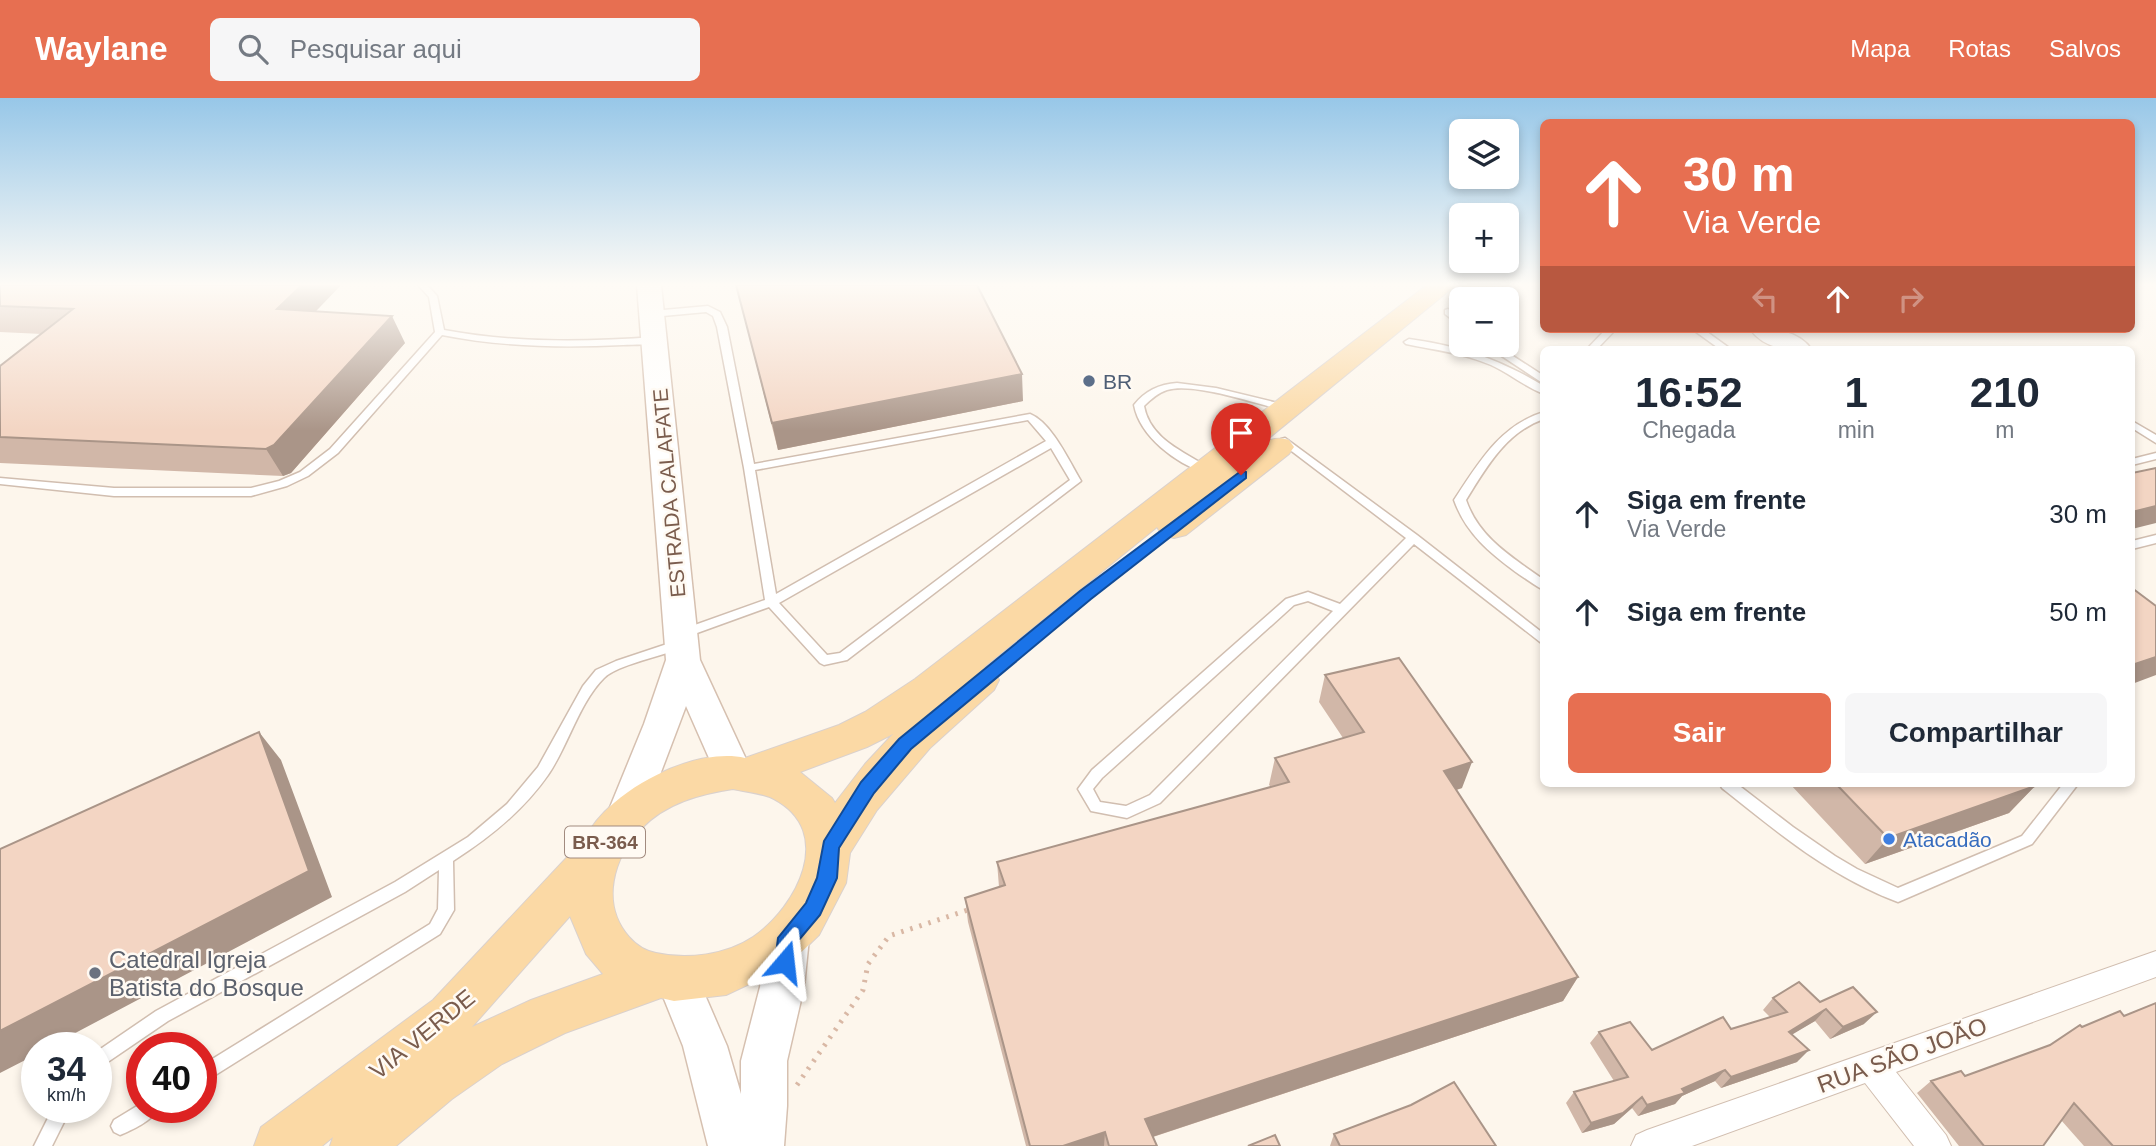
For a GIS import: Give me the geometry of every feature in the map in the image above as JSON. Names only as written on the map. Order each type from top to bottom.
[{"type":"main road","name":"BR-364","points":[[830,847],[850,813],[943,694],[1205,470],[1286,408],[1406,334]]},
{"type":"main road","name":"BR-364","points":[[741,773],[853,736],[943,694],[1086,595],[1419,334]]},
{"type":"main road","name":"BR-364","points":[[741,773],[780,781],[805,796],[822,819],[830,847],[827,878],[813,909],[788,938],[755,961],[716,975],[668,978],[625,963],[600,940],[589,909],[590,876],[615,830],[649,798],[676,784],[705,775],[741,773]]},
{"type":"main road","name":"VIA VERDE","points":[[280,1146],[450,1016],[519,943],[615,830]]},
{"type":"main road","name":"VIA VERDE","points":[[356,1146],[422,1091],[486,1046],[564,1011],[668,978]]},
{"type":"street","name":"ESTRADA CALAFATE","points":[[654,334],[683,646],[741,773]]},
{"type":"street","points":[[1771,334],[1792,346]]},
{"type":"street","name":"ESTRADA CALAFATE","points":[[615,830],[662,724],[683,646]]},
{"type":"street","points":[[762,1126],[764,1061],[782,987],[788,938]]},
{"type":"street","name":"RUA SÃO JOÃO","points":[[1647,1146],[2156,964]]},
{"type":"street","points":[[668,978],[705,1046],[732,1146]]},
{"type":"street","points":[[1871,1066],[1935,1146]]},
{"type":"lane","points":[[0,481],[114,492],[251,492],[283,485],[304,474],[334,452],[437,334]]},
{"type":"lane","points":[[448,334],[480,341],[530,345],[606,334]]},
{"type":"lane","points":[[723,334],[771,603],[824,660],[843,657],[1073,486],[1076,481],[1036,420],[1025,417],[749,468]]},
{"type":"lane","points":[[1703,334],[1721,346]]},
{"type":"lane","points":[[1409,342],[1475,353],[1510,369],[1540,388]]},
{"type":"lane","points":[[1508,357],[1540,378]]},
{"type":"lane","points":[[1205,470],[1154,436],[1140,418],[1139,405],[1147,396],[1160,389],[1178,386],[1286,408]]},
{"type":"lane","points":[[1540,416],[1522,423],[1502,443],[1479,470],[1460,500],[1464,516],[1474,531],[1540,583]]},
{"type":"lane","points":[[2135,426],[2156,440]]},
{"type":"lane","points":[[1285,441],[1540,638]]},
{"type":"lane","points":[[112,1051],[162,1016],[400,887],[473,841],[512,808],[543,771],[588,689],[601,673],[620,664],[683,646],[771,603],[1051,443]]},
{"type":"lane","points":[[2135,461],[2156,456]]},
{"type":"lane","points":[[1340,609],[1308,596],[1290,602],[1097,774],[1084,789],[1097,807],[1127,812],[1155,799],[1413,538]]},
{"type":"lane","points":[[2135,544],[2156,539]]},
{"type":"lane","points":[[1731,787],[1812,851],[1870,885],[1898,895],[2027,840],[2069,787]]},
{"type":"lane","points":[[217,1066],[435,929],[446,910],[446,858]]},
{"type":"lane","points":[[120,1126],[126,1122]]},
{"type":"lane","points":[[43,1146],[54,1123]]},
{"type":"path","points":[[762,1126],[800,1083],[863,990],[868,964],[889,936],[981,906]]},
{"type":"building","points":[[41,334],[376,334],[274,445],[266,449],[0,437],[0,366]]},
{"type":"building","points":[[749,334],[1002,334],[1022,374],[772,423]]},
{"type":"building","points":[[2156,468],[2156,506],[2135,511],[2135,472]]},
{"type":"building","points":[[2135,590],[2156,606],[2156,657],[2135,664]]},
{"type":"building","points":[[1399,658],[1472,762],[1444,771],[1578,977],[1145,1119],[1157,1146],[1109,1146],[1105,1132],[1063,1146],[1030,1146],[965,898],[1005,885],[997,862],[1289,782],[1275,758],[1364,732],[1325,675]]},
{"type":"building","name":"Catedral Igreja Batista do Bosque","points":[[259,732],[309,871],[0,1031],[0,849]]},
{"type":"building","points":[[1839,787],[2032,787],[1888,838]]},
{"type":"building","points":[[1799,982],[1820,1002],[1853,987],[1877,1012],[1843,1027],[1826,1009],[1789,1032],[1809,1050],[1731,1077],[1725,1070],[1682,1089],[1685,1093],[1647,1105],[1642,1097],[1623,1113],[1591,1123],[1574,1092],[1628,1077],[1599,1032],[1630,1022],[1652,1050],[1723,1017],[1731,1029],[1787,1012],[1773,998]]},
{"type":"building","points":[[2156,1003],[2156,1146],[2113,1146],[2074,1103],[2043,1146],[1984,1146],[1931,1081],[1961,1071],[1965,1076],[2050,1045],[2080,1025],[2082,1027],[2120,1011],[2124,1016]]},
{"type":"building","points":[[1454,1082],[1496,1146],[1340,1146],[1334,1134],[1411,1105]]},
{"type":"building","points":[[1275,1135],[1280,1146],[1248,1146]]},
{"type":"place","name":"BR","points":[[1089,381]]},
{"type":"place","name":"Atacadão","points":[[1889,839]]},
{"type":"place","name":"Catedral Igreja Batista do Bosque","points":[[95,973]]},
{"type":"route","points":[[785,962],[788,938],[813,909],[827,878],[830,847],[868,788],[905,744],[1086,595],[1241,475]]}]
